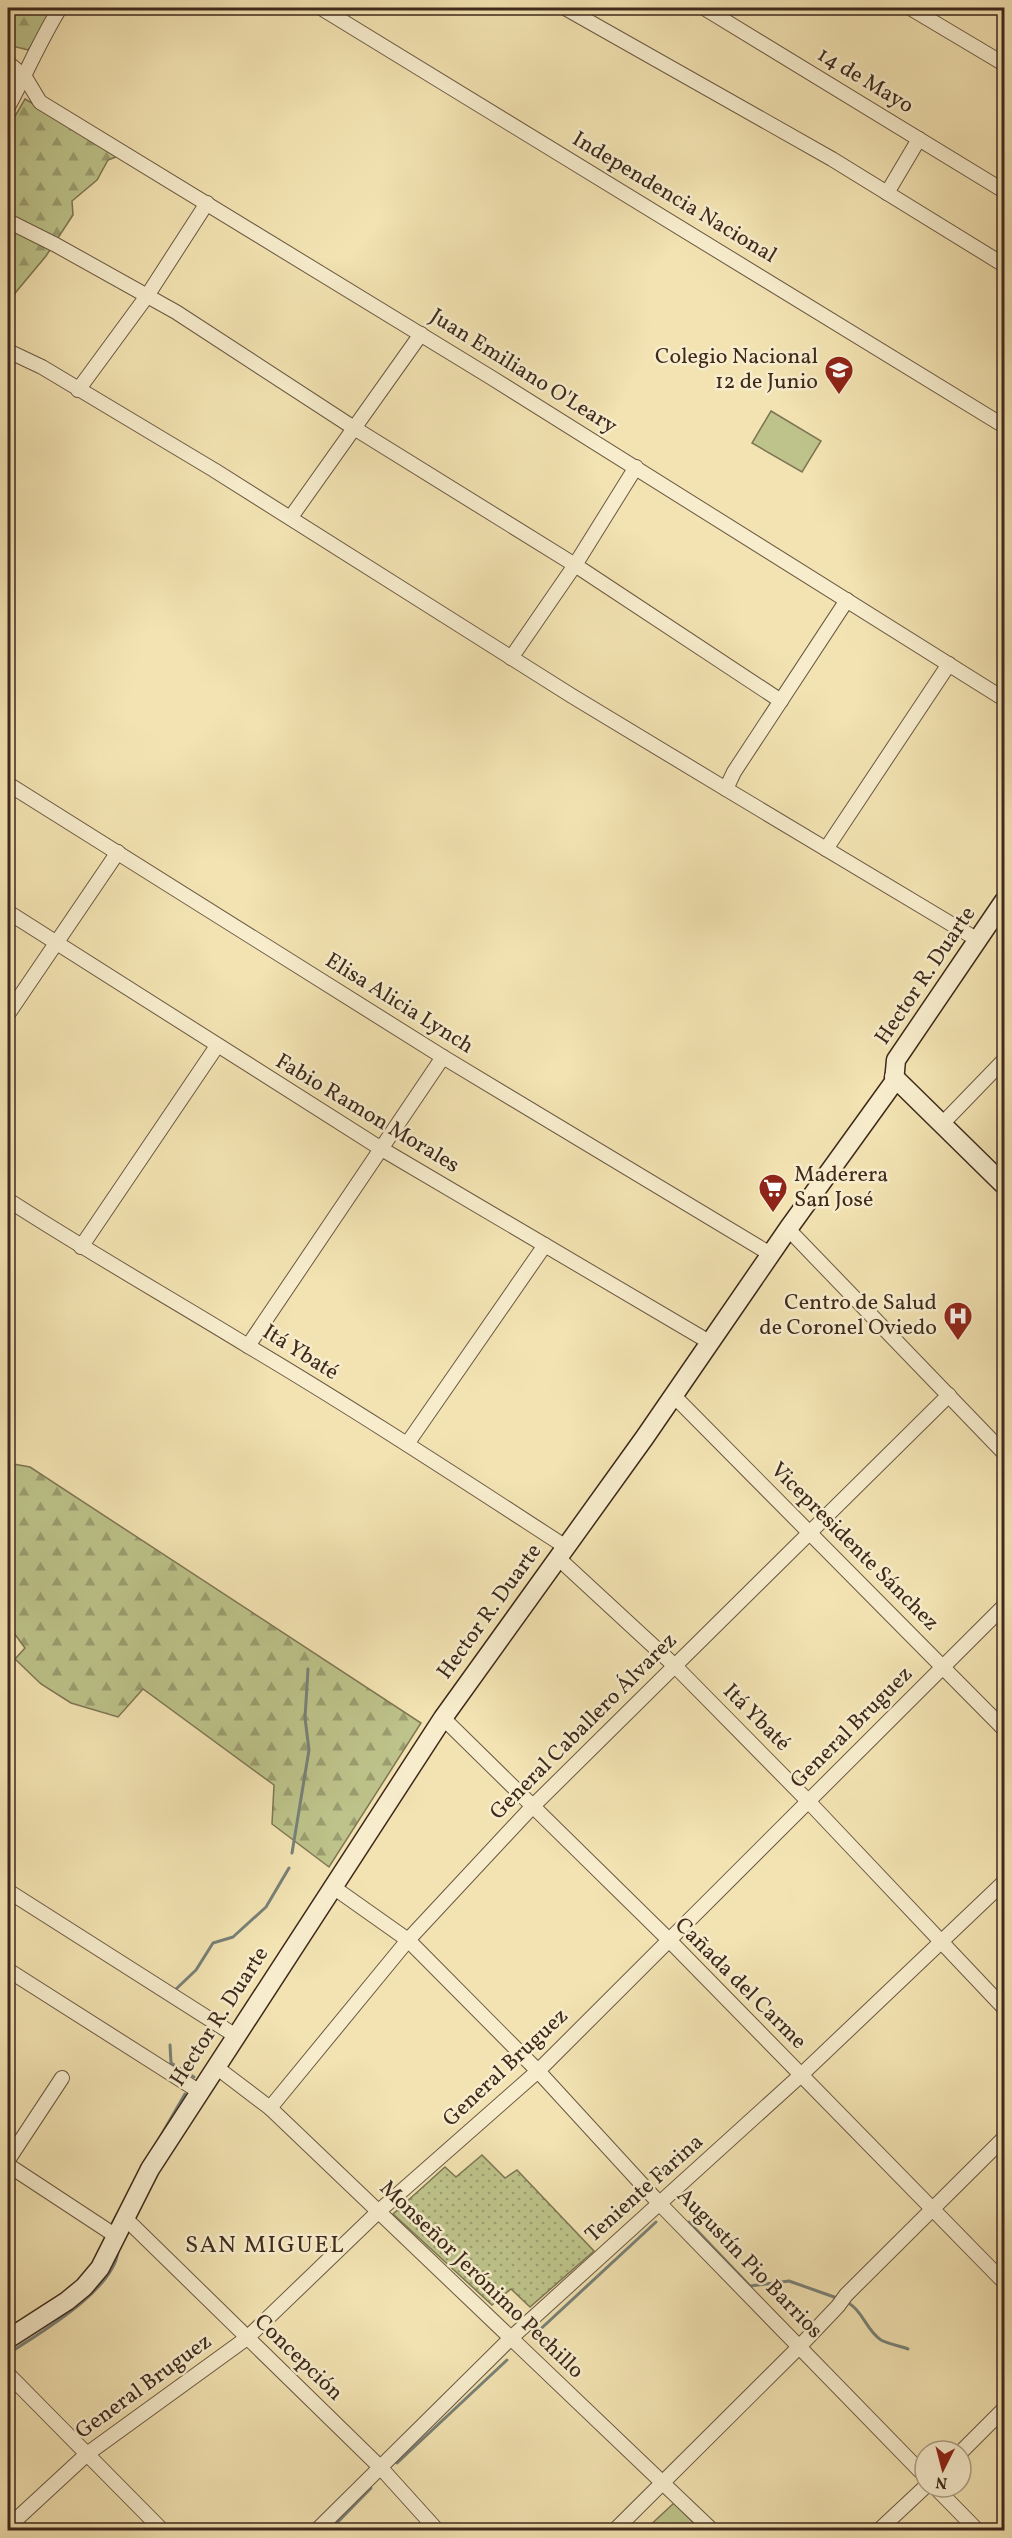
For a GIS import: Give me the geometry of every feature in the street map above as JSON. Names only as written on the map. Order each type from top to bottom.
[{"type":"street","points":[[8,107],[26,77],[46,31],[60,8]]},
{"type":"street","name":"Independencia Nacional","points":[[321,8],[1005,426]]},
{"type":"street","points":[[566,8],[887,193],[1005,266]]},
{"type":"street","name":"14 de Mayo","points":[[704,8],[1005,191]]},
{"type":"street","points":[[910,8],[1005,64]]},
{"type":"street","points":[[8,63],[26,77]]},
{"type":"street","name":"Juan Emiliano O'Leary","points":[[26,77],[40,102],[636,467],[1005,699]]},
{"type":"street","points":[[887,193],[919,139]]},
{"type":"street","points":[[78,390],[147,296],[207,204]]},
{"type":"street","points":[[8,221],[56,244],[176,312],[354,428],[575,565],[781,701]]},
{"type":"street","points":[[291,517],[421,334]]},
{"type":"street","points":[[8,351],[42,367],[291,517],[511,658],[978,940]]},
{"type":"street","points":[[511,658],[575,565],[636,467]]},
{"type":"street","points":[[726,789],[734,772],[847,600]]},
{"type":"street","points":[[826,849],[949,664]]},
{"type":"street","name":"Elisa Alicia Lynch","points":[[8,784],[443,1057],[772,1255]]},
{"type":"street","points":[[8,1014],[118,852]]},
{"type":"street","name":"Hector R. Duarte","points":[[8,2339],[84,2287],[100,2268],[150,2169],[442,1718],[674,1396],[788,1229],[894,1082],[896,1060],[978,940],[1002,910]]},
{"type":"street","name":"Fabio Ramon Morales","points":[[8,912],[380,1148],[711,1343]]},
{"type":"street","points":[[81,1247],[217,1046]]},
{"type":"street","points":[[248,1346],[443,1057]]},
{"type":"street","points":[[942,1124],[1005,1060]]},
{"type":"street","points":[[894,1077],[1005,1185]]},
{"type":"street","name":"Itá Ybaté","points":[[8,1200],[81,1247],[407,1444],[562,1553],[808,1801],[1005,2008]]},
{"type":"street","points":[[788,1229],[1005,1453]]},
{"type":"street","points":[[407,1444],[545,1245]]},
{"type":"street","name":"General Caballero Álvarez","points":[[270,2108],[408,1940],[531,1807],[949,1395]]},
{"type":"street","name":"Vicepresidente Sánchez","points":[[674,1396],[1005,1729]]},
{"type":"street","name":"General Bruguez","points":[[8,2527],[87,2454],[247,2338],[379,2211],[538,2071],[1005,1606]]},
{"type":"street","name":"Cañada del Carme","points":[[442,1718],[668,1940],[1005,2282]]},
{"type":"street","name":"Teniente Farina","points":[[317,2530],[512,2337],[801,2075],[1005,1882]]},
{"type":"street","name":"Augustín Pio Barrios","points":[[333,1887],[408,1940],[538,2071],[660,2204],[913,2464]]},
{"type":"street","points":[[8,1891],[236,2036]]},
{"type":"street","points":[[8,1970],[200,2092]]},
{"type":"street","name":"Monseñor Jerónimo Pechillo","points":[[216,2067],[270,2108],[712,2530]]},
{"type":"street","points":[[8,2160],[62,2078]]},
{"type":"street","points":[[615,2530],[1005,2138]]},
{"type":"street","points":[[8,2165],[116,2236]]},
{"type":"street","name":"Concepción","points":[[125,2218],[381,2468],[437,2530]]},
{"type":"street","points":[[8,2374],[162,2530]]},
{"type":"street","points":[[973,2440],[1005,2409]]},
{"type":"street","points":[[879,2530],[913,2498]]},
{"type":"street","points":[[947,2499],[978,2530]]},
{"type":"green space","points":[[8,8],[61,8],[28,50],[8,45]]},
{"type":"green space","points":[[25,99],[121,155],[108,160],[97,180],[72,201],[73,215],[46,256],[16,292],[8,307],[8,128]]},
{"type":"green space","points":[[771,411],[821,441],[802,472],[752,443]]},
{"type":"green space","points":[[8,1463],[30,1467],[421,1723],[329,1867],[272,1824],[274,1785],[143,1689],[118,1717],[71,1703],[41,1684],[15,1659],[25,1648],[8,1625]]},
{"type":"green space","points":[[482,2155],[505,2178],[517,2170],[594,2251],[530,2307],[511,2289],[492,2305],[393,2214],[445,2167],[456,2177]]},
{"type":"green space","points":[[674,2503],[701,2530],[645,2530]]},
{"type":"waterway","points":[[292,1853],[309,1750],[305,1718],[308,1669]]},
{"type":"waterway","points":[[175,1990],[196,1970],[213,1943],[233,1937],[266,1907],[289,1868]]},
{"type":"waterway","points":[[170,2045],[171,2063],[194,2077]]},
{"type":"waterway","points":[[156,2144],[185,2094]]},
{"type":"waterway","points":[[113,2222],[118,2213]]},
{"type":"waterway","points":[[532,2337],[656,2222]]},
{"type":"waterway","points":[[689,2222],[750,2286],[789,2281],[837,2298]]},
{"type":"waterway","points":[[8,2354],[55,2323],[89,2296],[103,2282],[113,2267],[118,2252]]},
{"type":"waterway","points":[[850,2304],[881,2340],[908,2349]]},
{"type":"waterway","points":[[397,2463],[507,2360]]},
{"type":"waterway","points":[[330,2530],[371,2488]]},
{"type":"place","name":"Colegio Nacional 12 de Junio","points":[[839,396]]},
{"type":"place","name":"Maderera San José","points":[[773,1214]]},
{"type":"place","name":"Centro de Salud de Coronel Oviedo","points":[[958,1342]]},
{"type":"district","name":"SAN MIGUEL","points":[[265,2246]]}]
